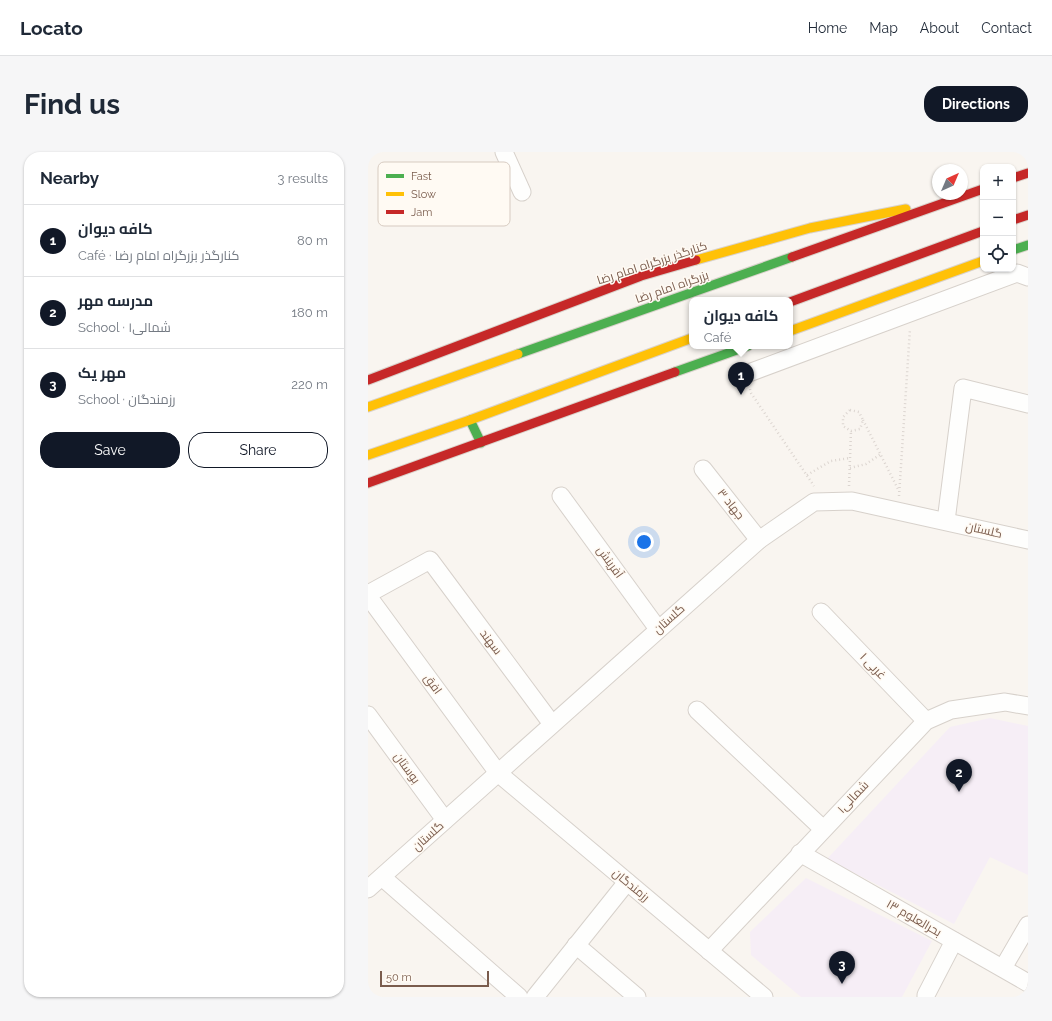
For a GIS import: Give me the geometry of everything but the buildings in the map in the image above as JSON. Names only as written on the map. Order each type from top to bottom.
[{"type":"main road","points":[[1016,177],[1028,173]]},
{"type":"main road","name":"بزرگراه امام رضا","points":[[368,407],[980,190]]},
{"type":"main road","name":"کنارگذر بزرگراه امام رضا","points":[[368,380],[641,276],[810,228],[953,201]]},
{"type":"main road","points":[[1016,219],[1028,214]]},
{"type":"main road","points":[[793,301],[980,232]]},
{"type":"main road","points":[[1016,249],[1028,245]]},
{"type":"main road","points":[[793,330],[980,262]]},
{"type":"main road","points":[[368,455],[470,420],[689,339]]},
{"type":"main road","points":[[368,483],[740,349]]},
{"type":"main road","points":[[470,420],[481,443]]},
{"type":"street","points":[[504,152],[508,162]]},
{"type":"street","points":[[510,165],[522,192]]},
{"type":"street","points":[[746,374],[1017,273],[1028,277]]},
{"type":"street","points":[[946,521],[964,388],[1028,404]]},
{"type":"street","name":"جهاد ۳","points":[[703,469],[759,540]]},
{"type":"street","name":"آفرینش","points":[[562,496],[658,629]]},
{"type":"street","name":"گلستان","points":[[368,890],[759,540],[814,502],[848,501],[898,510],[1028,540]]},
{"type":"street","name":"سهند","points":[[368,595],[430,560],[552,724]]},
{"type":"street","name":"افق","points":[[368,595],[498,773]]},
{"type":"street","name":"غربی ۱","points":[[821,612],[926,720]]},
{"type":"street","name":"شمالی۱","points":[[709,951],[926,720],[951,710],[1004,702],[1028,706]]},
{"type":"street","points":[[697,710],[823,829]]},
{"type":"street","name":"بوستان","points":[[368,715],[445,820]]},
{"type":"street","name":"رزمندگان","points":[[498,773],[764,997]]},
{"type":"street","name":"بحرالعلوم ۱۳","points":[[800,853],[1028,982]]},
{"type":"street","points":[[382,877],[519,997]]},
{"type":"street","points":[[535,997],[627,882]]},
{"type":"street","points":[[1003,968],[1028,925]]},
{"type":"street","points":[[926,997],[954,940]]},
{"type":"street","points":[[576,945],[637,997]]},
{"type":"path","points":[[898,510],[912,312]]},
{"type":"path","points":[[746,374],[751,394],[825,502]]},
{"type":"path","points":[[863,420],[860,429],[851,431],[844,426],[843,417],[850,410],[859,412],[899,491]]},
{"type":"path","points":[[848,501],[851,431]]},
{"type":"path","points":[[850,468],[866,464],[881,454]]},
{"type":"path","points":[[807,475],[831,461],[850,458]]},
{"type":"shaded area","points":[[990,718],[1028,726],[1028,875],[990,857],[954,924],[827,859],[950,727]]},
{"type":"shaded area","points":[[806,878],[932,941],[902,997],[801,997],[751,955],[750,932]]},
{"type":"traffic: fast","points":[[1016,249],[1028,245]]},
{"type":"traffic: fast","points":[[518,354],[792,257]]},
{"type":"traffic: fast","points":[[675,372],[740,349]]},
{"type":"traffic: fast","points":[[470,420],[481,443]]},
{"type":"traffic: slow","points":[[696,260],[810,228],[906,209]]},
{"type":"traffic: slow","points":[[793,330],[980,262]]},
{"type":"traffic: slow","points":[[368,455],[470,420],[689,339]]},
{"type":"traffic: slow","points":[[368,407],[518,354]]},
{"type":"traffic: jam","points":[[1016,177],[1028,173]]},
{"type":"traffic: jam","points":[[792,257],[980,190]]},
{"type":"traffic: jam","points":[[1016,219],[1028,215]]},
{"type":"traffic: jam","points":[[793,301],[980,232]]},
{"type":"traffic: jam","points":[[368,380],[641,276],[696,260]]},
{"type":"traffic: jam","points":[[368,483],[675,372]]},
{"type":"place","name":"کافه دیوان","points":[[741,395]]},
{"type":"place","name":"مدرسه مهر","points":[[959,792]]},
{"type":"place","name":"مهر یک","points":[[842,984]]}]
